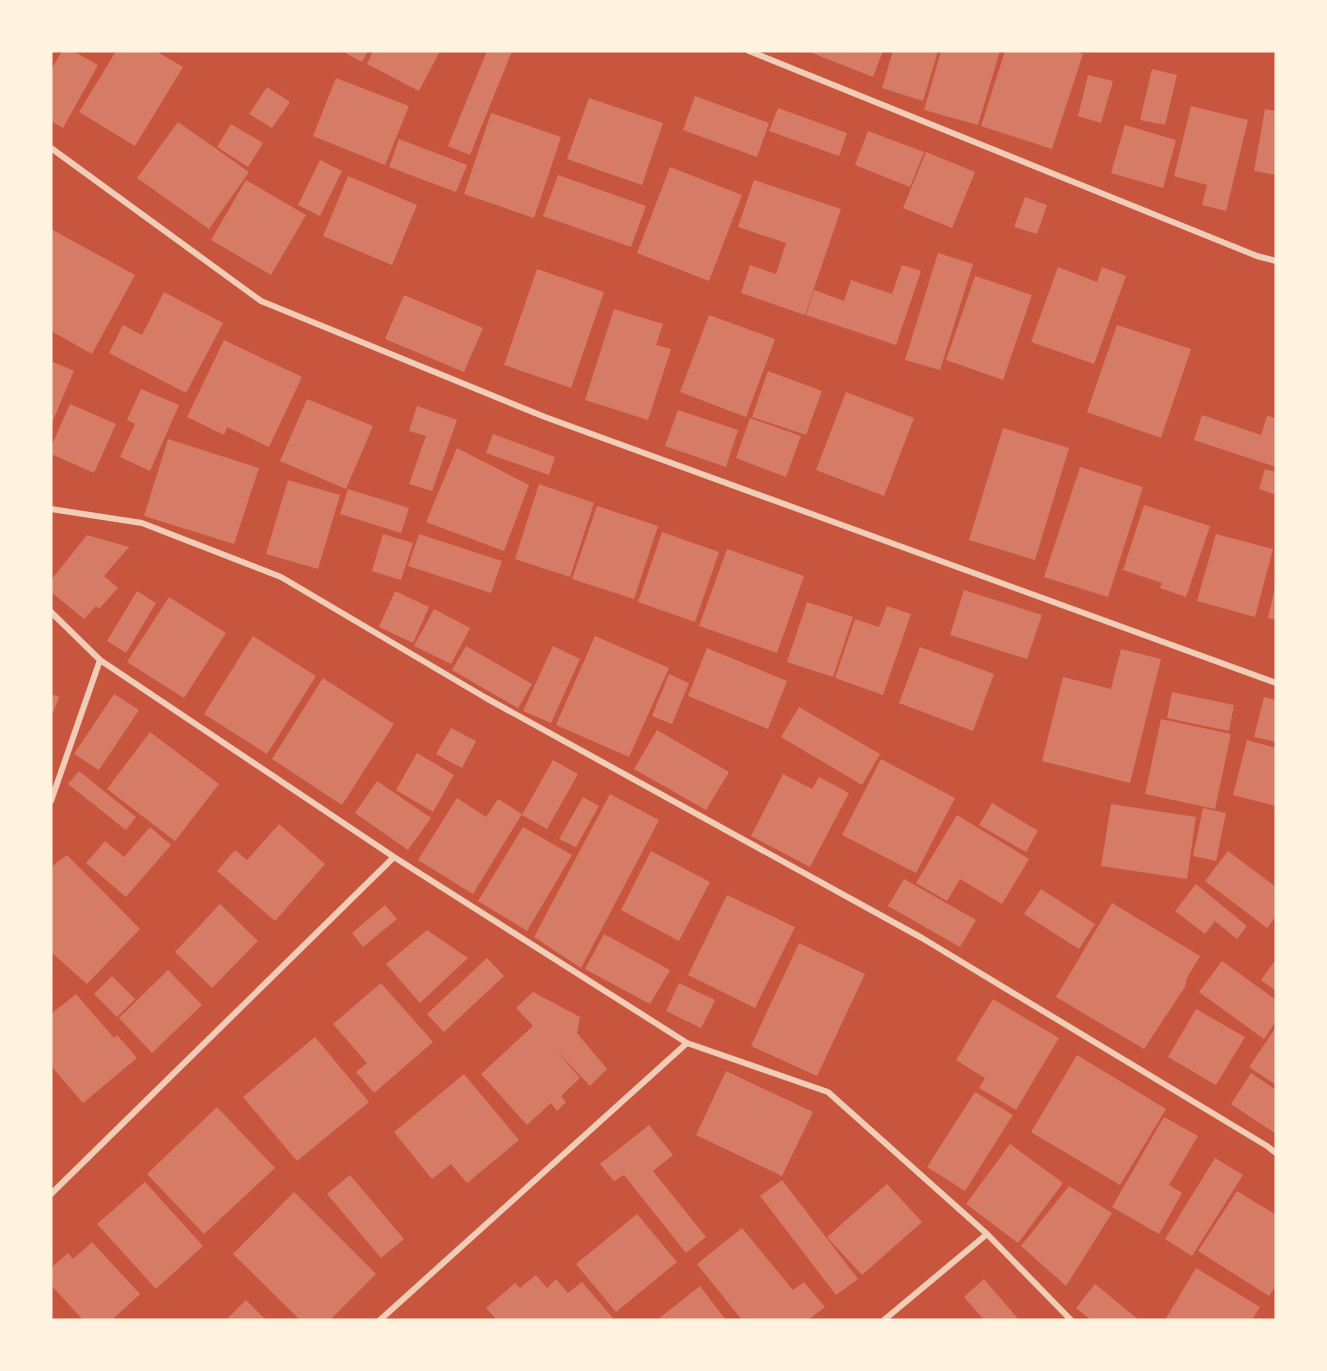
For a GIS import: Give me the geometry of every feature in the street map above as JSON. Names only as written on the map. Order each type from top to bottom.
[{"type":"street","points":[[749,51],[1257,256],[1276,261]]},
{"type":"street","points":[[51,148],[261,301],[545,417],[1276,683]]},
{"type":"street","points":[[51,509],[142,523],[281,577],[486,698],[922,938],[1276,1153]]},
{"type":"street","points":[[51,612],[100,660],[394,857],[687,1043],[828,1092],[987,1234],[1071,1320]]},
{"type":"street","points":[[51,801],[100,660]]},
{"type":"street","points":[[51,1194],[394,857]]},
{"type":"street","points":[[380,1320],[687,1043]]},
{"type":"street","points":[[884,1320],[987,1234]]},
{"type":"building","points":[[62,51],[73,51],[98,65],[63,128],[51,121],[51,70]]},
{"type":"building","points":[[116,51],[156,51],[183,67],[135,146],[79,112]]},
{"type":"building","points":[[342,51],[368,51],[362,62]]},
{"type":"building","points":[[373,51],[440,51],[419,91],[367,64]]},
{"type":"building","points":[[487,51],[512,51],[470,155],[448,146]]},
{"type":"building","points":[[807,51],[883,51],[873,77]]},
{"type":"building","points":[[893,51],[938,51],[923,101],[882,88]]},
{"type":"building","points":[[941,51],[1000,51],[978,125],[924,110]]},
{"type":"building","points":[[1005,51],[1073,51],[1083,54],[1052,149],[981,126]]},
{"type":"building","points":[[1152,69],[1177,75],[1165,125],[1140,120]]},
{"type":"building","points":[[1088,75],[1113,81],[1101,123],[1078,116]]},
{"type":"building","points":[[336,78],[409,106],[385,165],[313,136]]},
{"type":"building","points":[[267,87],[290,102],[272,128],[249,114]]},
{"type":"building","points":[[695,96],[769,123],[757,157],[683,130]]},
{"type":"building","points":[[589,98],[663,123],[642,185],[567,159]]},
{"type":"building","points":[[1191,106],[1248,120],[1226,211],[1202,205],[1207,185],[1174,176]]},
{"type":"building","points":[[778,108],[847,133],[839,156],[769,131]]},
{"type":"building","points":[[1265,109],[1276,111],[1276,175],[1254,171]]},
{"type":"building","points":[[491,113],[561,137],[534,218],[464,194]]},
{"type":"building","points":[[178,122],[249,172],[209,229],[137,178]]},
{"type":"building","points":[[231,124],[263,143],[248,167],[217,147]]},
{"type":"building","points":[[1125,125],[1176,140],[1163,188],[1111,173]]},
{"type":"building","points":[[868,131],[924,152],[910,187],[855,165]]},
{"type":"building","points":[[399,139],[467,165],[456,192],[389,167]]},
{"type":"building","points":[[926,152],[975,172],[952,228],[903,208]]},
{"type":"building","points":[[320,160],[342,171],[320,216],[298,205]]},
{"type":"building","points":[[670,167],[742,195],[709,281],[637,253]]},
{"type":"building","points":[[558,175],[646,206],[631,247],[543,216]]},
{"type":"building","points":[[348,176],[417,205],[392,265],[323,236]]},
{"type":"building","points":[[246,180],[306,215],[271,275],[211,240]]},
{"type":"building","points":[[754,180],[841,209],[805,315],[741,293],[750,265],[776,274],[786,243],[738,227]]},
{"type":"building","points":[[1025,197],[1047,205],[1037,234],[1014,227]]},
{"type":"building","points":[[51,229],[135,275],[92,354],[51,331]]},
{"type":"building","points":[[938,253],[973,264],[940,370],[905,360]]},
{"type":"building","points":[[902,265],[921,271],[896,345],[806,315],[814,290],[844,301],[851,280],[892,294]]},
{"type":"building","points":[[1058,267],[1097,282],[1102,267],[1126,276],[1094,364],[1031,342]]},
{"type":"building","points":[[537,269],[604,292],[571,388],[504,365]]},
{"type":"building","points":[[975,276],[1032,295],[1003,380],[946,360]]},
{"type":"building","points":[[164,292],[223,323],[186,393],[109,353],[123,325],[142,335]]},
{"type":"building","points":[[404,295],[483,328],[464,372],[385,339]]},
{"type":"building","points":[[614,309],[663,324],[656,345],[671,349],[648,420],[585,400]]},
{"type":"building","points":[[709,315],[775,339],[746,417],[680,392]]},
{"type":"building","points":[[1117,325],[1191,349],[1161,438],[1087,412]]},
{"type":"building","points":[[224,340],[302,377],[269,447],[227,427],[224,435],[187,417]]},
{"type":"building","points":[[51,361],[74,371],[51,425]]},
{"type":"building","points":[[768,371],[822,391],[806,435],[752,417]]},
{"type":"building","points":[[141,389],[179,405],[150,471],[120,457],[135,424],[127,420]]},
{"type":"building","points":[[846,392],[914,418],[884,496],[816,470]]},
{"type":"building","points":[[307,399],[373,426],[346,489],[280,461]]},
{"type":"building","points":[[70,404],[116,424],[94,473],[51,454],[51,447]]},
{"type":"building","points":[[417,406],[457,420],[432,491],[409,484],[426,436],[409,431]]},
{"type":"building","points":[[678,410],[738,430],[726,467],[665,446]]},
{"type":"building","points":[[1202,415],[1261,435],[1267,416],[1276,418],[1276,467],[1194,440]]},
{"type":"building","points":[[750,418],[801,436],[786,477],[736,458]]},
{"type":"building","points":[[1003,428],[1069,448],[1035,560],[969,540]]},
{"type":"building","points":[[493,434],[555,457],[549,475],[486,453]]},
{"type":"building","points":[[168,439],[259,468],[234,544],[144,516]]},
{"type":"building","points":[[457,448],[529,485],[504,551],[426,522]]},
{"type":"building","points":[[1080,467],[1143,487],[1108,597],[1044,577]]},
{"type":"building","points":[[1265,469],[1276,472],[1276,495],[1259,489]]},
{"type":"building","points":[[288,480],[340,495],[318,569],[266,554]]},
{"type":"building","points":[[539,484],[594,503],[570,577],[515,559]]},
{"type":"building","points":[[348,489],[409,508],[401,533],[340,514]]},
{"type":"building","points":[[1144,505],[1210,526],[1186,597],[1160,588],[1162,583],[1123,570]]},
{"type":"building","points":[[597,506],[658,526],[634,599],[572,579]]},
{"type":"building","points":[[662,532],[719,552],[695,622],[638,602]]},
{"type":"building","points":[[383,534],[413,543],[401,580],[372,571]]},
{"type":"building","points":[[419,534],[502,561],[491,593],[408,566]]},
{"type":"building","points":[[1216,534],[1273,549],[1255,617],[1197,601]]},
{"type":"building","points":[[87,535],[129,547],[104,576],[118,588],[99,609],[96,606],[84,619],[51,592],[51,580]]},
{"type":"building","points":[[727,549],[804,576],[777,653],[699,626]]},
{"type":"building","points":[[1276,589],[1276,620],[1268,618]]},
{"type":"building","points":[[964,590],[1042,615],[1027,659],[950,635]]},
{"type":"building","points":[[137,591],[156,603],[126,653],[107,641]]},
{"type":"building","points":[[395,591],[429,607],[413,643],[379,627]]},
{"type":"building","points":[[169,597],[226,633],[184,698],[127,662]]},
{"type":"building","points":[[807,602],[853,617],[833,677],[787,662]]},
{"type":"building","points":[[887,606],[911,614],[883,695],[835,678],[855,619],[879,627]]},
{"type":"building","points":[[434,609],[470,628],[451,664],[414,646]]},
{"type":"building","points":[[253,636],[316,676],[267,754],[204,714]]},
{"type":"building","points":[[595,636],[669,668],[629,757],[556,725]]},
{"type":"building","points":[[466,646],[532,684],[518,708],[452,670]]},
{"type":"building","points":[[553,646],[580,659],[551,723],[523,711]]},
{"type":"building","points":[[920,647],[994,674],[973,731],[899,703]]},
{"type":"building","points":[[707,648],[787,681],[768,729],[688,696]]},
{"type":"building","points":[[1121,649],[1161,659],[1130,783],[1042,761],[1063,677],[1111,689]]},
{"type":"building","points":[[669,674],[689,683],[672,724],[652,716]]},
{"type":"building","points":[[323,678],[394,724],[342,805],[272,759]]},
{"type":"building","points":[[1172,692],[1234,705],[1229,731],[1167,718]]},
{"type":"building","points":[[51,694],[59,697],[51,718]]},
{"type":"building","points":[[114,694],[139,710],[99,770],[74,754]]},
{"type":"building","points":[[1264,697],[1276,700],[1276,742],[1254,737]]},
{"type":"building","points":[[799,707],[880,754],[862,785],[781,737]]},
{"type":"building","points":[[1161,719],[1231,734],[1215,809],[1145,794]]},
{"type":"building","points":[[451,728],[476,741],[462,768],[436,754]]},
{"type":"building","points":[[657,730],[729,772],[706,810],[634,769]]},
{"type":"building","points":[[150,732],[219,784],[175,841],[107,789]]},
{"type":"building","points":[[1247,740],[1276,748],[1276,806],[1233,795]]},
{"type":"building","points":[[417,753],[454,775],[433,812],[396,790]]},
{"type":"building","points":[[881,759],[955,798],[916,873],[842,835]]},
{"type":"building","points":[[553,760],[578,774],[547,829],[522,815]]},
{"type":"building","points":[[79,771],[136,817],[126,830],[68,784]]},
{"type":"building","points":[[783,774],[812,789],[819,777],[849,793],[810,867],[751,836]]},
{"type":"building","points":[[377,781],[431,818],[408,850],[355,813]]},
{"type":"building","points":[[610,794],[659,820],[581,968],[534,937]]},
{"type":"building","points":[[583,797],[599,806],[576,847],[559,839]]},
{"type":"building","points":[[457,798],[486,817],[498,799],[522,814],[473,894],[418,860]]},
{"type":"building","points":[[992,803],[1038,831],[1026,852],[979,825]]},
{"type":"building","points":[[1111,804],[1196,817],[1187,879],[1101,866]]},
{"type":"building","points":[[1203,808],[1226,813],[1216,861],[1193,856]]},
{"type":"building","points":[[957,815],[1029,859],[1002,904],[960,879],[947,901],[916,883]]},
{"type":"building","points":[[279,824],[325,864],[275,921],[217,871],[235,850],[247,860]]},
{"type":"building","points":[[150,827],[171,845],[126,897],[86,863],[105,841],[124,857]]},
{"type":"building","points":[[523,827],[572,855],[527,931],[478,901]]},
{"type":"building","points":[[651,851],[710,882],[679,941],[621,910]]},
{"type":"building","points":[[1228,851],[1276,887],[1276,916],[1267,928],[1205,881]]},
{"type":"building","points":[[67,855],[140,929],[87,984],[51,952],[51,867]]},
{"type":"building","points":[[904,879],[976,920],[960,947],[888,906]]},
{"type":"building","points":[[1196,884],[1247,926],[1237,939],[1215,921],[1205,934],[1175,911]]},
{"type":"building","points":[[1041,889],[1095,924],[1079,949],[1024,914]]},
{"type":"building","points":[[727,895],[795,927],[755,1008],[688,975]]},
{"type":"building","points":[[1112,903],[1200,956],[1187,978],[1185,987],[1144,1049],[1056,997]]},
{"type":"building","points":[[220,904],[258,941],[212,988],[175,952]]},
{"type":"building","points":[[385,905],[397,919],[363,947],[352,933]]},
{"type":"building","points":[[427,930],[468,958],[420,1003],[386,964]]},
{"type":"building","points":[[604,934],[670,970],[650,1004],[585,969]]},
{"type":"building","points":[[799,943],[865,974],[817,1076],[751,1046]]},
{"type":"building","points":[[487,958],[504,976],[444,1032],[427,1014]]},
{"type":"building","points":[[1276,959],[1276,991],[1261,980]]},
{"type":"building","points":[[1222,961],[1276,1000],[1276,1021],[1264,1039],[1199,992]]},
{"type":"building","points":[[168,970],[202,1005],[152,1053],[119,1018]]},
{"type":"building","points":[[112,976],[135,999],[117,1017],[94,994]]},
{"type":"building","points":[[381,983],[433,1042],[374,1093],[356,1072],[367,1063],[333,1024]]},
{"type":"building","points":[[679,983],[715,1000],[701,1028],[666,1011]]},
{"type":"building","points":[[533,992],[580,1017],[577,1033],[607,1069],[590,1086],[553,1047],[580,1078],[561,1096],[566,1102],[557,1111],[551,1103],[527,1125],[481,1074],[533,1026],[516,1008]]},
{"type":"building","points":[[76,994],[114,1038],[117,1035],[137,1058],[83,1103],[51,1066],[51,1014]]},
{"type":"building","points":[[993,999],[1059,1038],[1016,1110],[979,1088],[985,1078],[956,1060]]},
{"type":"building","points":[[1196,1009],[1245,1037],[1216,1085],[1168,1057]]},
{"type":"building","points":[[1276,1027],[1276,1085],[1249,1067]]},
{"type":"building","points":[[315,1037],[369,1102],[297,1161],[243,1097]]},
{"type":"building","points":[[1077,1055],[1166,1109],[1120,1185],[1031,1132]]},
{"type":"building","points":[[726,1071],[813,1112],[782,1176],[696,1135]]},
{"type":"building","points":[[1251,1073],[1276,1090],[1276,1134],[1231,1104]]},
{"type":"building","points":[[464,1074],[519,1140],[467,1183],[451,1164],[432,1179],[394,1132]]},
{"type":"building","points":[[975,1092],[1013,1115],[965,1191],[927,1167]]},
{"type":"building","points":[[217,1107],[275,1168],[204,1234],[147,1174]]},
{"type":"building","points":[[1164,1117],[1198,1136],[1169,1185],[1182,1193],[1159,1234],[1112,1207]]},
{"type":"building","points":[[649,1125],[673,1155],[653,1171],[706,1237],[686,1253],[624,1175],[614,1181],[600,1164]]},
{"type":"building","points":[[1010,1144],[1063,1183],[1018,1243],[966,1204]]},
{"type":"building","points":[[1215,1158],[1243,1175],[1192,1256],[1165,1239]]},
{"type":"building","points":[[350,1175],[404,1239],[381,1258],[327,1194]]},
{"type":"building","points":[[782,1180],[858,1279],[836,1295],[760,1196]]},
{"type":"building","points":[[145,1182],[203,1246],[156,1289],[97,1224]]},
{"type":"building","points":[[887,1184],[922,1222],[862,1275],[827,1237]]},
{"type":"building","points":[[1069,1186],[1112,1213],[1066,1286],[1021,1246]]},
{"type":"building","points":[[1237,1191],[1276,1215],[1276,1286],[1269,1296],[1198,1251]]},
{"type":"building","points":[[294,1192],[376,1274],[330,1320],[300,1320],[233,1254]]},
{"type":"building","points":[[637,1214],[677,1262],[616,1312],[576,1264]]},
{"type":"building","points":[[742,1228],[793,1290],[804,1282],[825,1307],[808,1320],[742,1320],[697,1264]]},
{"type":"building","points":[[92,1242],[140,1294],[112,1320],[83,1320],[51,1285],[51,1268],[68,1253],[73,1259]]},
{"type":"building","points":[[1196,1268],[1260,1307],[1252,1320],[1165,1320]]},
{"type":"building","points":[[536,1275],[547,1288],[556,1279],[568,1293],[582,1282],[613,1318],[610,1320],[497,1320],[486,1308],[515,1283],[520,1288]]},
{"type":"building","points":[[984,1279],[1019,1320],[984,1320],[964,1297]]},
{"type":"building","points":[[1095,1284],[1139,1320],[1091,1320],[1076,1308]]},
{"type":"building","points":[[700,1286],[726,1320],[657,1320]]},
{"type":"building","points":[[246,1300],[266,1320],[226,1320]]}]
